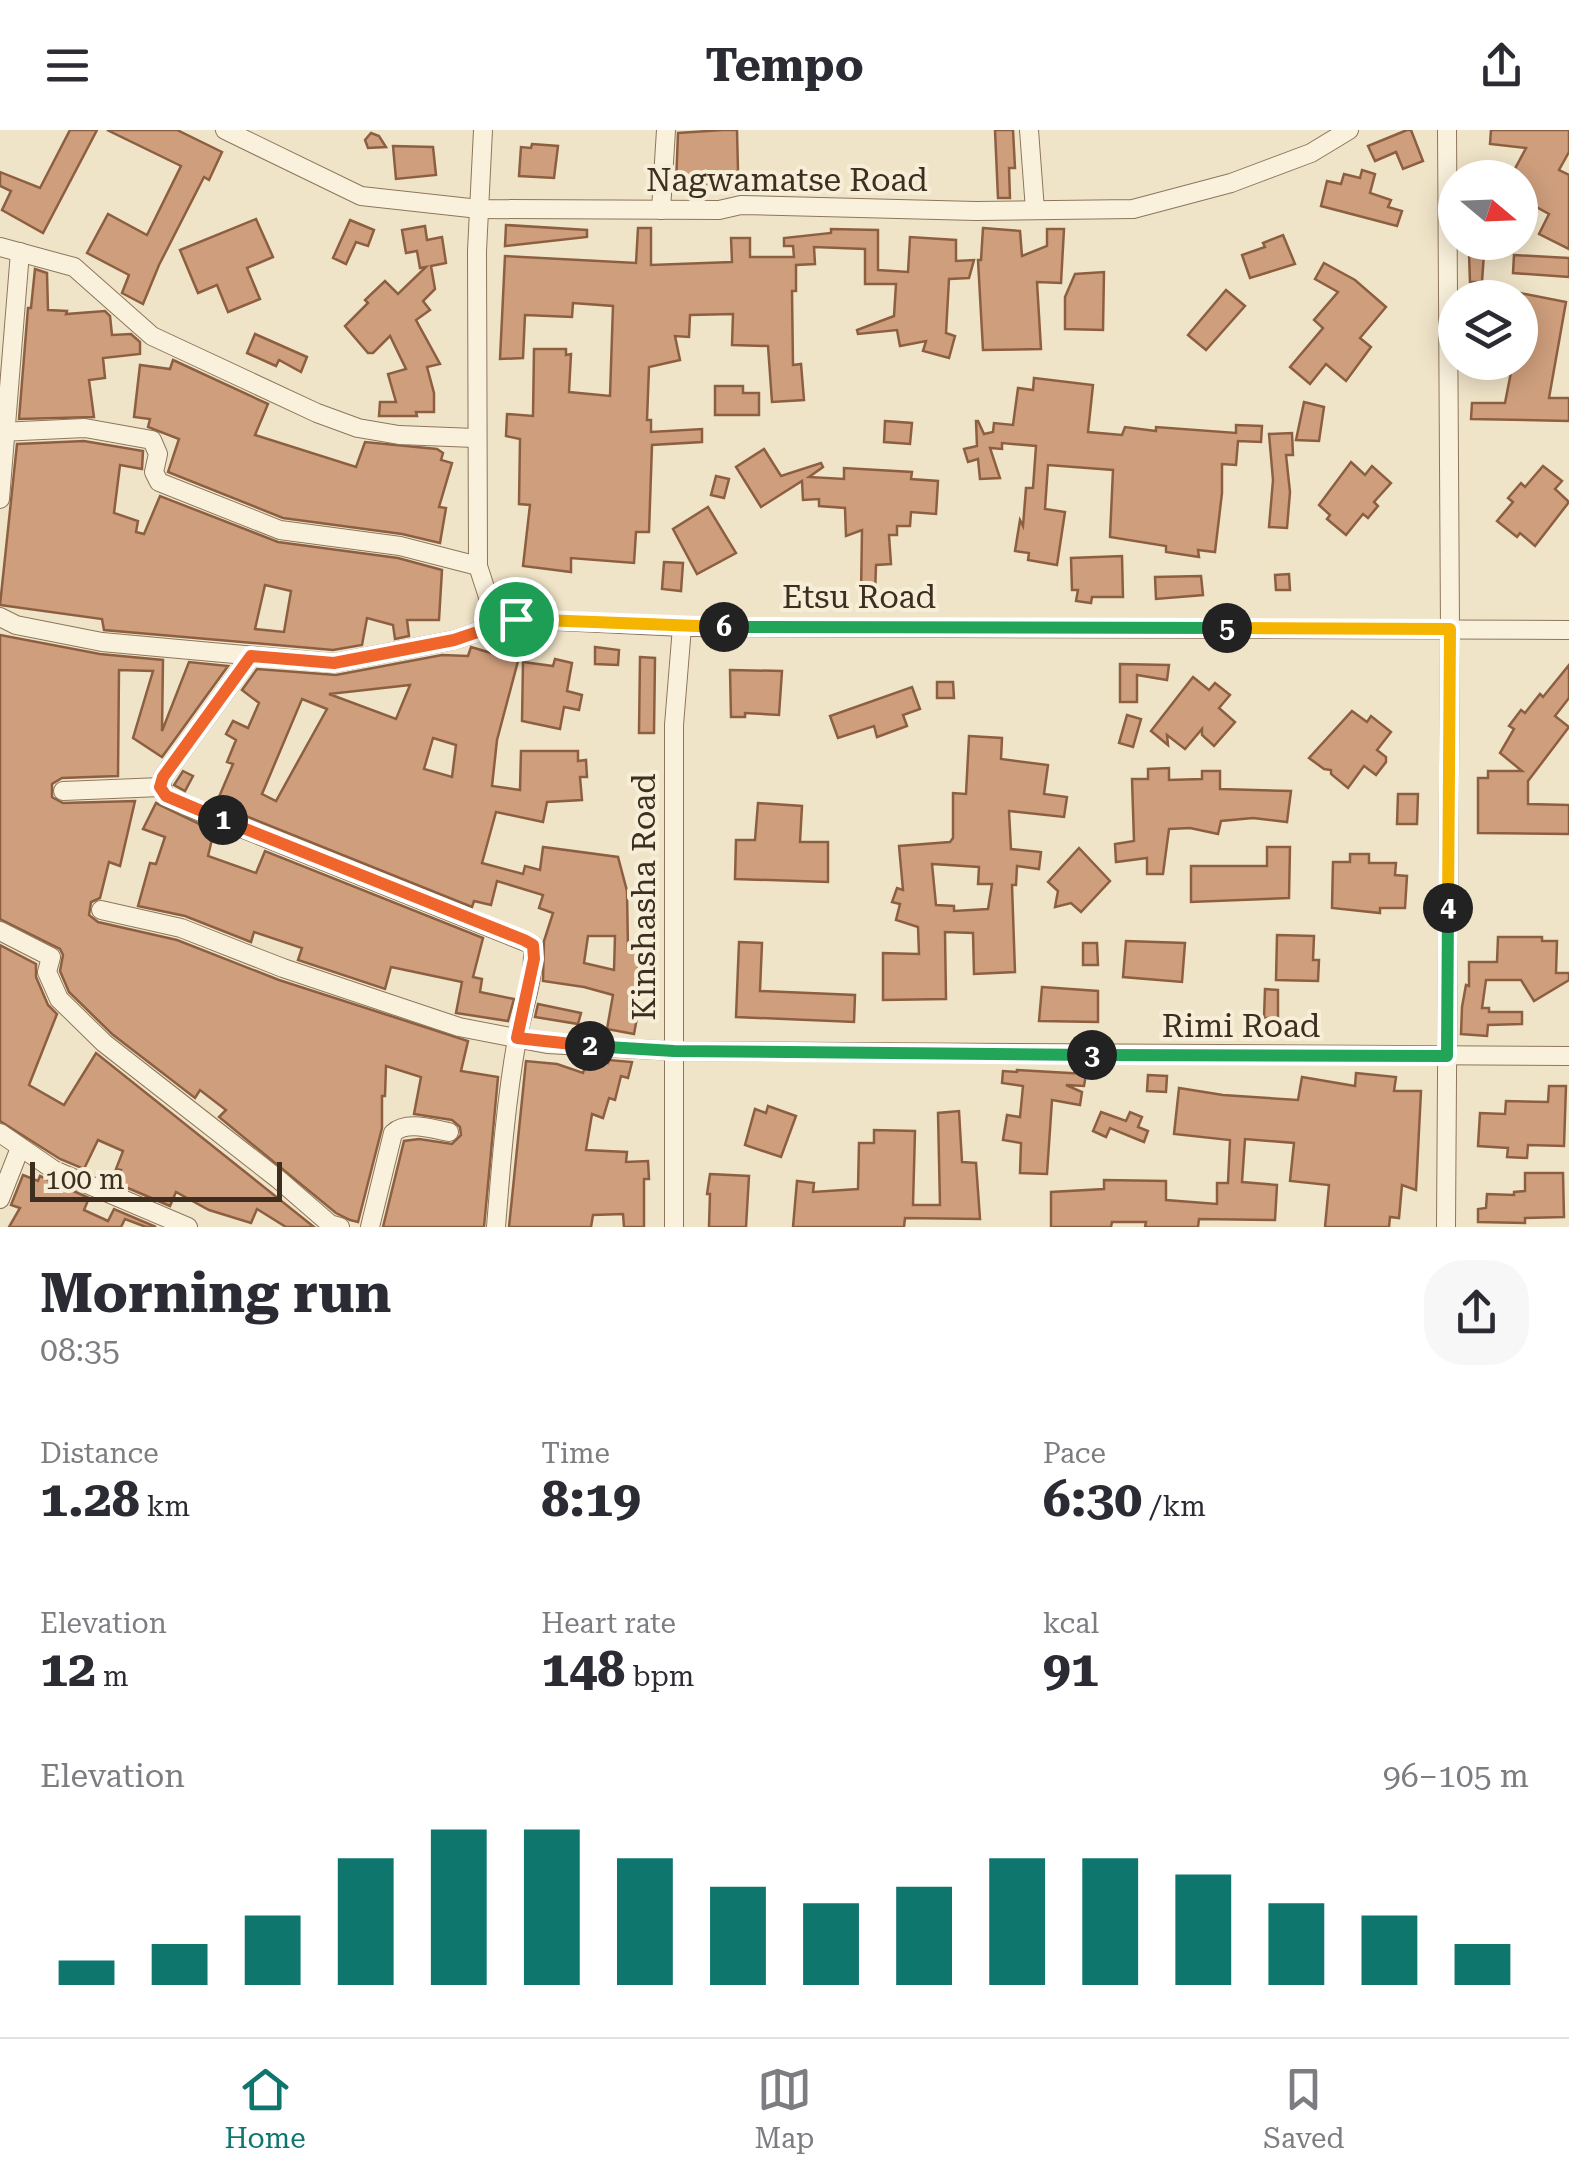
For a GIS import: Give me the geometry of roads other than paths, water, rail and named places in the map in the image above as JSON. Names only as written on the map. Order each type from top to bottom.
[{"type":"street","name":"Nagwamatse Road","points":[[226,130],[361,196],[480,209],[661,210],[719,210],[741,205],[1133,209],[1279,165],[1311,153],[1349,130]]},
{"type":"street","points":[[483,130],[475,438],[478,566],[490,603],[516,619]]},
{"type":"street","points":[[661,210],[666,130]]},
{"type":"street","points":[[1029,130],[1035,210]]},
{"type":"street","points":[[1446,1227],[1450,629],[1447,130]]},
{"type":"street","points":[[0,247],[74,267],[152,336],[317,413],[372,430],[475,438]]},
{"type":"street","points":[[0,500],[2,432],[20,252]]},
{"type":"street","points":[[2,432],[86,428],[152,440],[158,454],[154,472],[159,482],[280,530],[400,546],[478,566]]},
{"type":"street","points":[[0,616],[16,625],[102,642],[334,663],[454,640],[516,619]]},
{"type":"street","name":"Etsu Road","points":[[516,619],[682,627],[1569,630]]},
{"type":"street","name":"Kinshasha Road","points":[[674,1227],[674,725],[682,627]]},
{"type":"street","points":[[160,787],[163,777],[251,656]]},
{"type":"street","points":[[63,790],[160,787]]},
{"type":"street","points":[[160,787],[166,796],[186,806],[533,945],[534,959],[517,1038],[502,1142],[496,1227]]},
{"type":"street","name":"Rimi Road","points":[[101,910],[182,928],[282,968],[442,1021],[547,1044],[674,1051],[1569,1056]]},
{"type":"street","points":[[0,931],[51,957],[47,972],[60,999],[104,1043],[333,1226]]},
{"type":"street","points":[[370,1227],[398,1128],[449,1132]]},
{"type":"street","points":[[0,1134],[54,1170],[188,1227]]},
{"type":"street","points":[[0,1199],[20,1148]]}]
